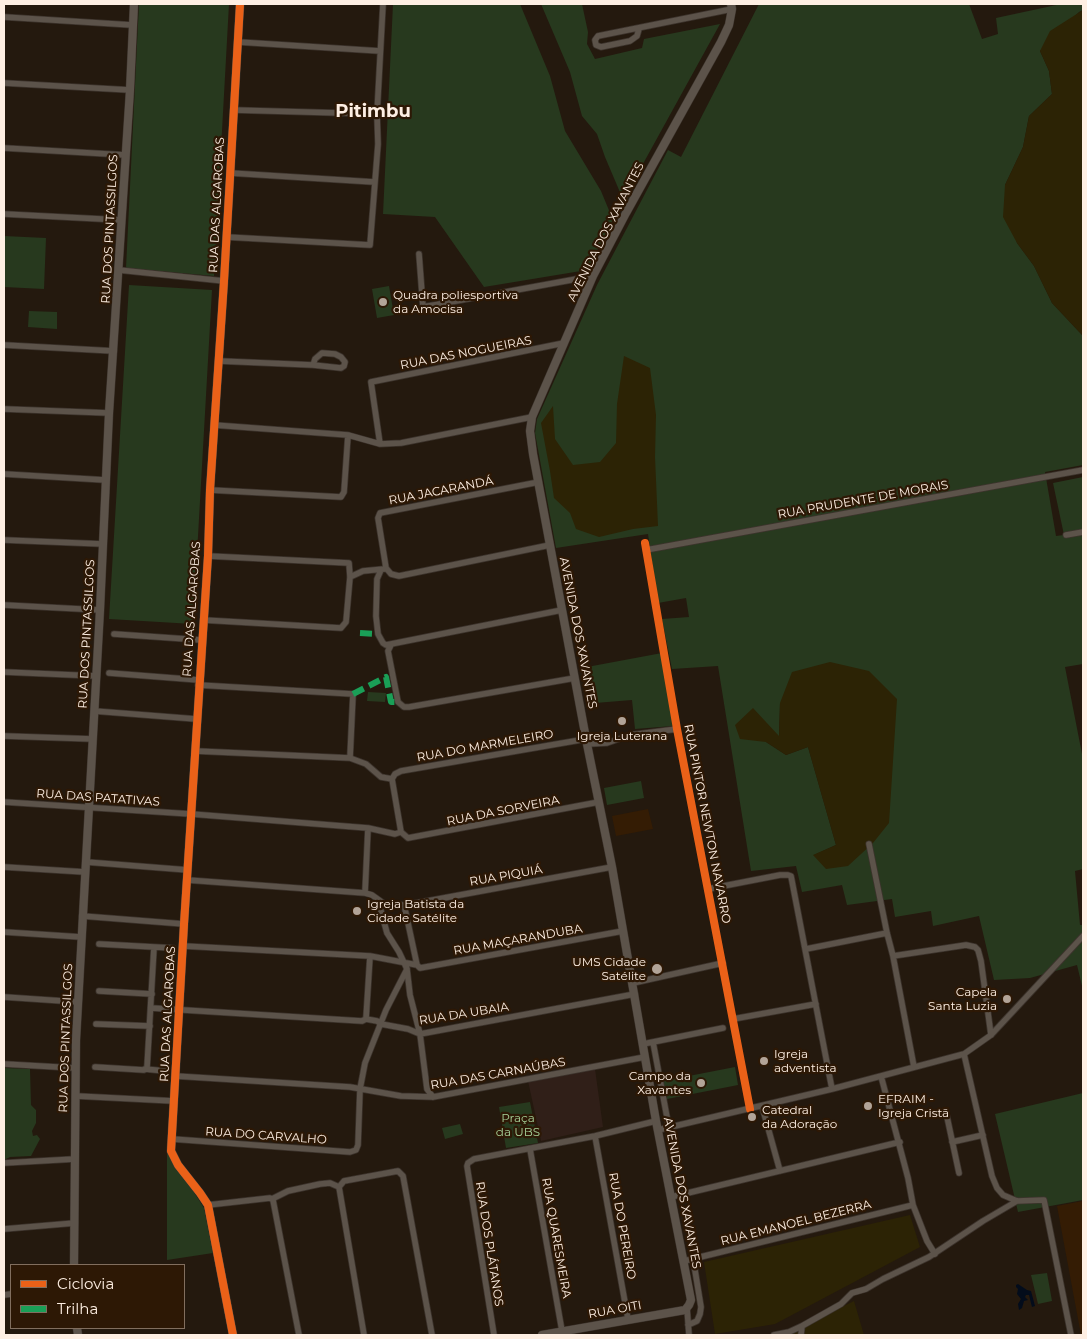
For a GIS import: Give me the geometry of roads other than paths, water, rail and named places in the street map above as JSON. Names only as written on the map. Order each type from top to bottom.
[{"type":"street","name":"RUA DOS PINTASSILGOS","points":[[74,1264],[76,1223],[75,1068],[81,937],[97,676],[105,480],[134,4]]},
{"type":"street","name":"RUA DAS ALGAROBAS","points":[[208,1205],[175,1160],[172,1151],[172,1139],[240,4]]},
{"type":"street","points":[[226,237],[370,245],[378,144],[377,114],[383,4]]},
{"type":"street","points":[[639,29],[637,36],[630,41],[601,48],[596,46],[595,43],[598,36],[639,29],[731,7]]},
{"type":"street","name":"AVENIDA DOS XAVANTES","points":[[688,1307],[691,1300],[684,1261],[657,1125],[612,867],[586,741],[530,438],[532,417],[593,276],[721,42],[729,26],[731,7]]},
{"type":"street","points":[[4,17],[132,25]]},
{"type":"street","points":[[238,42],[380,51]]},
{"type":"street","points":[[4,83],[130,90]]},
{"type":"street","points":[[233,110],[377,114]]},
{"type":"street","points":[[4,148],[126,154]]},
{"type":"street","points":[[230,173],[374,182]]},
{"type":"street","points":[[4,214],[121,220]]},
{"type":"street","points":[[419,254],[423,307],[593,276]]},
{"type":"street","points":[[119,270],[224,280]]},
{"type":"street","name":"RUA DAS NOGUEIRAS","points":[[380,444],[371,382],[564,343]]},
{"type":"street","points":[[4,345],[114,351]]},
{"type":"street","points":[[219,361],[341,368],[344,366],[344,362],[341,357],[335,354],[322,353],[314,359],[312,365]]},
{"type":"street","points":[[4,409],[109,413]]},
{"type":"street","points":[[214,425],[348,435],[380,444],[401,443],[532,417]]},
{"type":"street","points":[[210,490],[341,497],[344,492],[348,435]]},
{"type":"street","name":"RUA PRUDENTE DE MORAIS","points":[[646,550],[1083,470]]},
{"type":"street","points":[[4,474],[105,480]]},
{"type":"street","name":"RUA JACARANDÁ","points":[[539,482],[380,513],[378,518],[383,569],[390,574],[399,576],[550,545]]},
{"type":"street","points":[[1066,535],[1083,532]]},
{"type":"street","points":[[4,540],[103,544]]},
{"type":"street","name":"RUA PINTOR NEWTON NAVARRO","points":[[645,543],[677,729],[750,1109]]},
{"type":"street","points":[[203,620],[338,628],[344,626],[346,622],[350,576],[349,563],[208,556]]},
{"type":"street","points":[[350,576],[363,571],[383,569]]},
{"type":"street","points":[[383,569],[377,579],[376,616],[378,634],[383,643],[391,645]]},
{"type":"street","points":[[4,606],[100,610]]},
{"type":"street","points":[[562,610],[396,642],[391,645],[388,651],[398,702],[400,705],[409,707],[575,678]]},
{"type":"street","points":[[114,634],[201,640]]},
{"type":"street","points":[[4,672],[97,676]]},
{"type":"street","points":[[109,673],[198,683],[354,694],[350,758]]},
{"type":"street","points":[[94,711],[196,719]]},
{"type":"street","name":"RUA DO MARMELEIRO","points":[[392,779],[395,774],[401,771],[586,741],[607,743],[630,735],[677,729]]},
{"type":"street","points":[[4,736],[93,739]]},
{"type":"street","points":[[191,814],[368,828],[395,834],[401,832],[392,779],[381,777],[366,764],[350,758],[195,751]]},
{"type":"street","name":"RUA DAS PATATIVAS","points":[[4,802],[191,814]]},
{"type":"street","name":"RUA DA SORVEIRA","points":[[401,832],[406,837],[412,839],[599,802]]},
{"type":"street","points":[[365,893],[368,828]]},
{"type":"street","points":[[869,844],[914,1067]]},
{"type":"street","points":[[86,862],[188,870]]},
{"type":"street","points":[[4,867],[85,872]]},
{"type":"street","name":"RUA PIQUIÁ","points":[[406,908],[411,904],[612,867]]},
{"type":"street","points":[[708,888],[785,874],[791,876],[832,1089]]},
{"type":"street","points":[[187,880],[365,893],[390,906],[402,904],[406,908],[417,966]]},
{"type":"street","points":[[378,899],[388,933],[407,969],[410,995],[420,1034],[427,1089],[433,1097]]},
{"type":"street","points":[[82,916],[184,924]]},
{"type":"street","name":"RUA MAÇARANDUBA","points":[[370,956],[405,962],[420,968],[622,931]]},
{"type":"street","points":[[4,932],[81,937]]},
{"type":"street","points":[[806,949],[887,933]]},
{"type":"street","points":[[530,1149],[657,1125],[669,1128],[832,1089],[964,1054],[992,1036],[1083,936]]},
{"type":"street","points":[[99,944],[173,948]]},
{"type":"street","points":[[893,956],[918,954],[966,945],[975,947],[978,950],[981,961],[992,1036]]},
{"type":"street","points":[[183,946],[370,956],[366,1019]]},
{"type":"street","points":[[145,1069],[147,1066],[150,1026],[154,947]]},
{"type":"street","points":[[633,983],[723,963]]},
{"type":"street","points":[[360,1089],[369,1052],[380,1024],[407,969]]},
{"type":"street","points":[[99,992],[152,994]]},
{"type":"street","name":"RUA DA UBAIA","points":[[151,1008],[362,1021],[366,1019],[377,1021],[380,1024],[408,1029],[420,1034],[635,994]]},
{"type":"street","points":[[4,997],[78,1002]]},
{"type":"street","points":[[734,1019],[816,1004]]},
{"type":"street","points":[[96,1024],[150,1026]]},
{"type":"street","points":[[643,1044],[724,1028]]},
{"type":"street","name":"AVENIDA DOS XAVANTES","points":[[653,1042],[669,1128]]},
{"type":"street","points":[[964,1054],[992,1176],[997,1188],[1003,1195],[1017,1201],[1044,1200],[1071,1335]]},
{"type":"street","name":"RUA DAS CARNAÚBAS","points":[[175,1076],[350,1087],[401,1096],[433,1097],[645,1058]]},
{"type":"street","points":[[4,1064],[75,1068]]},
{"type":"street","points":[[647,1068],[657,1066]]},
{"type":"street","points":[[94,1067],[165,1071]]},
{"type":"street","points":[[881,1076],[900,1142],[910,1184],[912,1206],[927,1241],[935,1254]]},
{"type":"street","points":[[650,1084],[660,1083]]},
{"type":"street","name":"RUA DO CARVALHO","points":[[172,1139],[350,1152],[357,1148],[360,1089]]},
{"type":"street","points":[[76,1096],[174,1101]]},
{"type":"street","points":[[762,1106],[780,1171]]},
{"type":"street","points":[[946,1112],[959,1173]]},
{"type":"street","name":"RUA DO PEREIRO","points":[[595,1136],[628,1320]]},
{"type":"street","points":[[952,1142],[983,1136]]},
{"type":"street","points":[[671,1197],[900,1142]]},
{"type":"street","name":"RUA DOS PLÁTANOS","points":[[494,1335],[467,1166],[474,1159],[530,1149]]},
{"type":"street","name":"RUA QUARESMEIRA","points":[[530,1149],[562,1331]]},
{"type":"street","points":[[4,1163],[75,1159]]},
{"type":"street","points":[[233,1335],[208,1205],[272,1199],[288,1191],[320,1184],[340,1184],[398,1171],[402,1174],[432,1335]]},
{"type":"street","points":[[340,1184],[364,1335]]},
{"type":"street","points":[[272,1199],[299,1335]]},
{"type":"street","points":[[774,1335],[789,1332],[802,1326],[840,1304],[852,1293],[866,1289],[921,1262],[1017,1201]]},
{"type":"street","name":"RUA EMANOEL BEZERRA","points":[[684,1261],[912,1206]]},
{"type":"street","points":[[4,1229],[76,1223]]},
{"type":"street","name":"AVENIDA DOS XAVANTES","points":[[688,1325],[697,1321],[701,1307],[693,1258]]},
{"type":"street","points":[[688,1307],[689,1335]]},
{"type":"street","name":"RUA OITI","points":[[542,1335],[685,1310],[688,1307]]},
{"type":"street","points":[[801,1335],[802,1326]]},
{"type":"water","points":[[1018,1284],[1031,1291],[1035,1306],[1032,1307],[1029,1295],[1026,1295],[1025,1297],[1028,1300],[1024,1301],[1022,1308],[1019,1310],[1018,1304],[1021,1299],[1017,1294],[1018,1289],[1016,1285]]},
{"type":"place","name":"Quadra poliesportiva da Amocisa","points":[[383,302]]},
{"type":"place","name":"Igreja Luterana","points":[[622,721]]},
{"type":"place","name":"Igreja Batista da Cidade Satélite","points":[[357,911]]},
{"type":"place","name":"UMS Cidade Satélite","points":[[657,969]]},
{"type":"place","name":"Capela Santa Luzia","points":[[1007,999]]},
{"type":"place","name":"Igreja adventista","points":[[764,1061]]},
{"type":"place","name":"Campo da Xavantes","points":[[701,1083]]},
{"type":"place","name":"EFRAIM - Igreja Cristã","points":[[868,1106]]},
{"type":"place","name":"Catedral da Adoração","points":[[752,1117]]},
{"type":"district","name":"Pitimbu","points":[[373,112]]},
{"type":"park label","name":"Praça da UBS","points":[[518,1125]]}]
